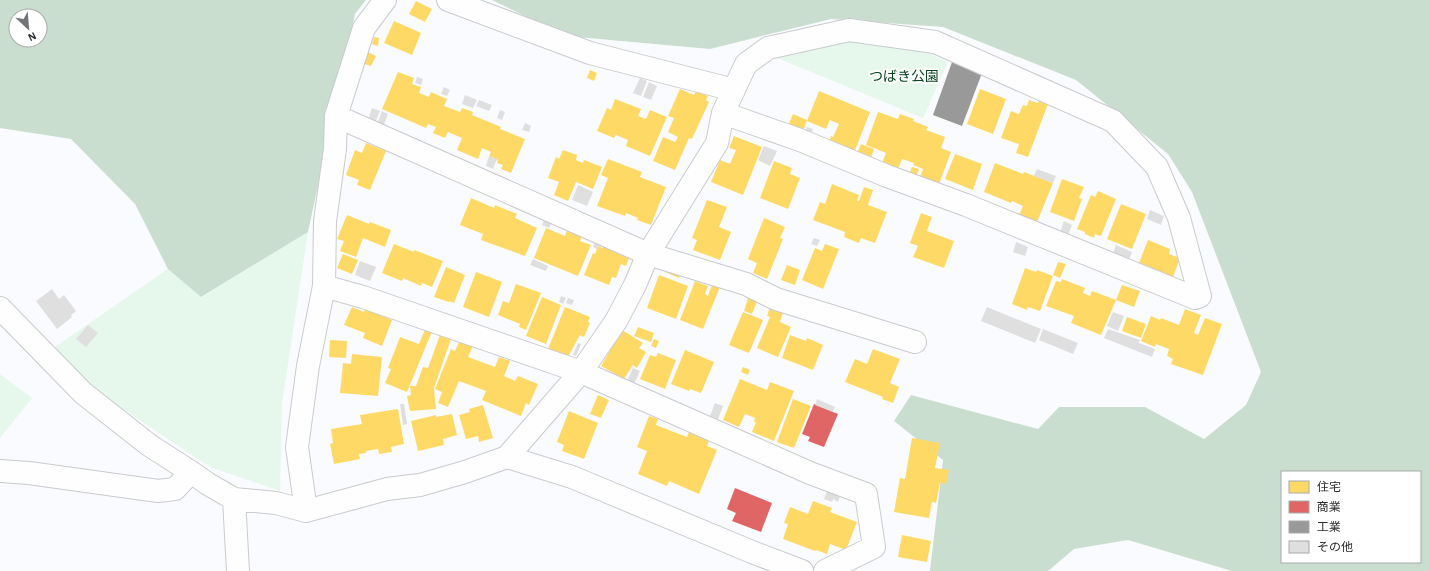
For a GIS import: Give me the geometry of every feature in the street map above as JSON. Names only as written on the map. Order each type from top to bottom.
[{"type":"street","points":[[306,511],[297,447],[308,366],[324,286],[324,221],[335,149],[336,116],[364,28],[385,0]]},
{"type":"street","points":[[448,0],[590,53],[734,90]]},
{"type":"street","points":[[0,308],[83,393],[149,445],[208,484],[234,499],[276,503],[306,511],[387,489],[420,485],[465,472],[507,457],[581,372],[616,321],[635,285],[648,254],[717,143],[723,113],[746,64],[768,48],[849,30],[935,42],[1113,121],[1157,167],[1178,218],[1200,296],[1194,298],[966,205],[887,176],[800,140],[723,113]]},
{"type":"street","points":[[336,116],[648,254],[746,284],[776,299],[915,342]]},
{"type":"street","points":[[324,286],[363,297],[581,372],[810,473],[866,494],[874,547],[825,571]]},
{"type":"street","points":[[507,457],[572,477],[752,552],[802,571]]},
{"type":"street","points":[[0,470],[158,491],[175,489],[191,472]]},
{"type":"street","points":[[234,499],[238,571]]},
{"type":"green space","points":[[0,0],[366,0],[355,14],[308,232],[201,297],[168,269],[135,204],[71,139],[0,128]]},
{"type":"green space","points":[[492,0],[1429,0],[1429,571],[1232,571],[1128,540],[1074,549],[1048,571],[930,571],[943,460],[894,421],[911,395],[1038,429],[1059,407],[1145,407],[1204,439],[1246,405],[1261,372],[1192,192],[1168,154],[1076,80],[943,27],[831,19],[710,49],[566,36]]},
{"type":"green space","name":"つばき公園","points":[[862,41],[911,45],[948,62],[923,118],[770,55],[789,47]]},
{"type":"green space","points":[[308,232],[282,403],[280,491],[210,467],[105,397],[49,351],[168,269],[202,297]]},
{"type":"green space","points":[[0,374],[32,398],[0,438]]},
{"type":"building: 住宅","points":[[416,1],[432,9],[425,22],[409,14]]},
{"type":"building: 住宅","points":[[394,21],[421,33],[412,55],[384,43]]},
{"type":"building: 住宅","points":[[374,37],[379,38],[378,46],[372,44]]},
{"type":"building: 住宅","points":[[366,51],[376,56],[371,66],[361,63]]},
{"type":"building: 住宅","points":[[590,70],[597,73],[594,81],[587,78]]},
{"type":"building: 住宅","points":[[398,72],[414,78],[412,84],[421,87],[419,93],[429,97],[431,92],[447,99],[444,106],[460,112],[462,108],[473,112],[472,115],[501,127],[500,129],[525,139],[511,173],[501,169],[503,165],[497,163],[498,160],[489,156],[491,152],[482,148],[478,159],[457,150],[462,138],[448,132],[445,138],[433,133],[436,127],[428,124],[426,128],[382,109]]},
{"type":"building: 住宅","points":[[680,89],[694,95],[696,91],[708,96],[706,100],[709,102],[692,139],[689,138],[675,170],[653,161],[663,137],[675,142],[678,137],[668,132],[674,118],[668,116]]},
{"type":"building: 住宅","points":[[980,89],[1006,99],[993,134],[967,124]]},
{"type":"building: 住宅","points":[[819,91],[870,112],[854,153],[828,145],[831,136],[833,137],[839,124],[830,120],[826,129],[807,121]]},
{"type":"building: 住宅","points":[[1042,93],[1051,96],[1028,157],[1016,153],[1019,144],[1001,138],[1011,111],[1019,114],[1023,105],[1027,106],[1029,100],[1038,103]]},
{"type":"building: 住宅","points":[[615,99],[641,109],[638,116],[646,119],[650,110],[667,117],[650,156],[626,146],[628,140],[616,135],[614,138],[597,131],[607,108],[611,110]]},
{"type":"building: 住宅","points":[[878,112],[898,119],[900,114],[914,119],[913,121],[928,127],[926,130],[945,137],[941,148],[951,152],[939,184],[920,177],[923,169],[913,165],[914,163],[902,159],[897,172],[881,166],[886,153],[866,145]]},
{"type":"building: 住宅","points":[[793,114],[807,120],[802,134],[787,128]]},
{"type":"building: 住宅","points":[[734,136],[762,147],[743,195],[711,182],[720,160],[730,164],[736,150],[729,148]]},
{"type":"building: 住宅","points":[[366,143],[386,151],[370,190],[357,185],[359,180],[346,175],[355,150],[362,153]]},
{"type":"building: 住宅","points":[[861,144],[874,149],[870,161],[856,156]]},
{"type":"building: 住宅","points":[[563,150],[577,155],[576,160],[583,163],[584,160],[602,167],[593,189],[576,182],[568,201],[554,195],[559,182],[548,178],[556,157],[559,159]]},
{"type":"building: 住宅","points":[[955,154],[982,164],[973,190],[945,179]]},
{"type":"building: 住宅","points":[[608,159],[642,172],[640,177],[666,187],[651,225],[637,220],[638,218],[626,213],[625,216],[597,206],[608,178],[601,175]]},
{"type":"building: 住宅","points":[[774,161],[792,168],[790,174],[800,178],[788,209],[760,198]]},
{"type":"building: 住宅","points":[[995,163],[1023,174],[1024,172],[1053,183],[1035,227],[1017,220],[1023,206],[1012,201],[1011,203],[984,192]]},
{"type":"building: 住宅","points":[[912,167],[919,169],[915,179],[908,177]]},
{"type":"building: 住宅","points":[[1062,179],[1084,187],[1079,198],[1082,199],[1074,221],[1050,212]]},
{"type":"building: 住宅","points":[[832,184],[859,195],[857,201],[859,201],[864,187],[873,190],[868,205],[887,212],[875,243],[861,238],[859,243],[844,237],[845,232],[813,220],[820,202],[825,204]]},
{"type":"building: 住宅","points":[[1098,191],[1116,199],[1101,236],[1095,234],[1094,238],[1077,229],[1091,195],[1095,197]]},
{"type":"building: 住宅","points":[[471,198],[494,208],[495,205],[517,214],[515,218],[537,228],[525,256],[481,240],[483,234],[460,225]]},
{"type":"building: 住宅","points":[[707,200],[727,207],[719,227],[731,232],[720,260],[693,250],[697,240],[692,238]]},
{"type":"building: 住宅","points":[[1121,204],[1146,214],[1132,249],[1107,239]]},
{"type":"building: 住宅","points":[[921,213],[932,217],[927,231],[954,241],[944,268],[913,257],[918,246],[910,243]]},
{"type":"building: 住宅","points":[[347,215],[369,224],[370,222],[391,230],[385,247],[363,238],[356,257],[340,251],[344,241],[337,239]]},
{"type":"building: 住宅","points":[[764,218],[785,227],[780,238],[783,239],[767,279],[753,273],[757,263],[748,259]]},
{"type":"building: 住宅","points":[[546,228],[565,236],[567,230],[582,236],[580,241],[591,245],[578,276],[534,258]]},
{"type":"building: 住宅","points":[[1148,240],[1170,249],[1169,254],[1180,258],[1173,277],[1139,263]]},
{"type":"building: 住宅","points":[[606,241],[632,251],[626,266],[621,264],[616,278],[612,277],[609,285],[584,275],[593,253],[595,254],[598,246],[603,248]]},
{"type":"building: 住宅","points":[[394,244],[443,261],[432,287],[422,283],[421,286],[403,278],[402,281],[382,273]]},
{"type":"building: 住宅","points":[[825,244],[839,249],[823,289],[802,280],[815,248],[822,251]]},
{"type":"building: 住宅","points":[[343,254],[358,260],[352,274],[337,268]]},
{"type":"building: 住宅","points":[[669,262],[683,267],[679,278],[665,272]]},
{"type":"building: 住宅","points":[[1058,262],[1066,264],[1060,278],[1053,275]]},
{"type":"building: 住宅","points":[[787,265],[800,270],[795,285],[781,280]]},
{"type":"building: 住宅","points":[[446,267],[465,275],[454,303],[434,297]]},
{"type":"building: 住宅","points":[[1025,268],[1036,272],[1037,270],[1053,276],[1040,311],[1028,307],[1027,310],[1012,304]]},
{"type":"building: 住宅","points":[[476,272],[502,282],[489,317],[463,307]]},
{"type":"building: 住宅","points":[[659,275],[688,286],[676,319],[647,308]]},
{"type":"building: 住宅","points":[[1062,279],[1085,288],[1083,293],[1090,296],[1092,291],[1116,300],[1101,335],[1071,323],[1074,316],[1046,306],[1056,281],[1061,282]]},
{"type":"building: 住宅","points":[[695,281],[708,286],[705,294],[708,296],[713,282],[721,284],[703,329],[680,320]]},
{"type":"building: 住宅","points":[[516,284],[541,293],[526,330],[519,327],[520,324],[498,315],[503,301],[509,303]]},
{"type":"building: 住宅","points":[[1122,285],[1140,291],[1134,307],[1116,300]]},
{"type":"building: 住宅","points":[[749,295],[758,299],[752,314],[744,311]]},
{"type":"building: 住宅","points":[[542,297],[561,305],[546,344],[526,336]]},
{"type":"building: 住宅","points":[[771,304],[784,309],[780,322],[791,327],[778,357],[757,348],[770,317],[767,316]]},
{"type":"building: 住宅","points":[[352,307],[364,312],[365,309],[392,320],[382,346],[363,338],[365,333],[344,325]]},
{"type":"building: 住宅","points":[[565,307],[590,317],[588,322],[590,323],[584,337],[580,335],[568,357],[548,349]]},
{"type":"building: 住宅","points":[[1185,309],[1201,315],[1194,333],[1198,335],[1205,318],[1222,324],[1203,375],[1171,364],[1173,359],[1167,356],[1169,349],[1156,344],[1155,347],[1141,341],[1151,316],[1179,325]]},
{"type":"building: 住宅","points":[[743,312],[763,320],[749,353],[729,345]]},
{"type":"building: 住宅","points":[[1127,317],[1146,324],[1141,338],[1122,331]]},
{"type":"building: 住宅","points":[[426,327],[433,329],[407,392],[385,383],[391,369],[388,368],[400,337],[419,344]]},
{"type":"building: 住宅","points":[[638,327],[654,333],[651,342],[634,336]]},
{"type":"building: 住宅","points":[[622,330],[643,343],[639,348],[646,352],[637,368],[633,365],[624,379],[601,366]]},
{"type":"building: 住宅","points":[[440,335],[451,339],[434,388],[436,409],[410,411],[407,396],[411,395],[410,386],[416,386],[423,367],[428,368]]},
{"type":"building: 住宅","points":[[790,335],[806,341],[807,338],[823,345],[813,370],[782,358]]},
{"type":"building: 住宅","points":[[654,339],[659,341],[656,348],[651,346]]},
{"type":"building: 住宅","points":[[330,340],[347,341],[346,358],[329,357]]},
{"type":"building: 住宅","points":[[460,340],[473,346],[468,357],[495,367],[499,357],[510,361],[504,376],[515,381],[518,376],[538,384],[529,405],[526,403],[521,416],[482,400],[486,391],[459,381],[448,407],[438,403],[442,392],[435,389],[451,349],[455,351]]},
{"type":"building: 住宅","points":[[873,349],[900,359],[890,383],[899,387],[893,403],[882,399],[883,397],[845,382],[855,359],[867,364]]},
{"type":"building: 住宅","points":[[685,350],[714,362],[701,393],[690,389],[689,391],[671,384]]},
{"type":"building: 住宅","points":[[658,353],[676,360],[665,389],[640,379],[650,355],[656,357]]},
{"type":"building: 住宅","points":[[352,354],[382,357],[378,396],[340,393],[343,363],[351,364]]},
{"type":"building: 住宅","points":[[743,367],[750,370],[748,375],[741,372]]},
{"type":"building: 住宅","points":[[740,379],[767,390],[770,382],[794,391],[774,441],[752,432],[756,422],[754,422],[755,418],[745,414],[739,427],[723,420]]},
{"type":"building: 住宅","points":[[598,395],[609,400],[601,418],[590,414]]},
{"type":"building: 住宅","points":[[793,399],[811,406],[794,448],[777,442]]},
{"type":"building: 住宅","points":[[483,405],[493,438],[479,442],[478,436],[466,439],[459,415],[470,412],[469,409]]},
{"type":"building: 住宅","points":[[398,409],[404,444],[391,447],[392,452],[379,454],[378,449],[366,451],[366,453],[359,454],[360,459],[334,464],[330,444],[333,443],[331,429],[362,424],[360,415]]},
{"type":"building: 住宅","points":[[569,411],[598,423],[584,459],[562,451],[564,445],[557,442]]},
{"type":"building: 住宅","points":[[452,414],[457,435],[443,439],[444,445],[418,451],[411,421],[436,415],[436,417]]},
{"type":"building: 住宅","points":[[649,416],[658,419],[656,425],[687,437],[689,432],[709,440],[707,446],[717,450],[699,494],[669,481],[667,486],[638,474],[647,451],[637,447]]},
{"type":"building: 住宅","points":[[912,438],[940,443],[935,468],[949,470],[946,484],[940,483],[936,503],[932,502],[929,518],[894,512],[900,478],[905,479]]},
{"type":"building: 住宅","points":[[813,501],[832,508],[830,512],[857,522],[846,550],[830,544],[827,554],[783,539],[788,524],[784,523],[790,507],[808,514]]},
{"type":"building: 住宅","points":[[902,535],[931,541],[927,562],[898,557]]},
{"type":"building: 商業","points":[[814,404],[838,414],[824,447],[808,441],[810,437],[802,434]]},
{"type":"building: 商業","points":[[735,488],[772,503],[761,532],[732,521],[736,513],[727,509]]},
{"type":"building: 工業","points":[[952,62],[982,73],[962,126],[933,115]]},
{"type":"building: その他","points":[[417,77],[423,79],[421,85],[415,83]]},
{"type":"building: その他","points":[[640,78],[647,81],[641,96],[633,93]]},
{"type":"building: その他","points":[[649,82],[657,86],[651,100],[643,97]]},
{"type":"building: その他","points":[[444,87],[450,90],[447,96],[441,94]]},
{"type":"building: その他","points":[[465,95],[477,100],[473,108],[462,104]]},
{"type":"building: その他","points":[[479,100],[492,105],[489,111],[476,106]]},
{"type":"building: その他","points":[[372,108],[380,111],[375,123],[368,120]]},
{"type":"building: その他","points":[[500,110],[505,112],[502,120],[497,118]]},
{"type":"building: その他","points":[[382,111],[388,114],[383,127],[377,124]]},
{"type":"building: その他","points":[[525,123],[531,126],[529,132],[522,130]]},
{"type":"building: その他","points":[[807,127],[813,129],[810,137],[804,135]]},
{"type":"building: その他","points":[[764,146],[777,151],[770,166],[758,160]]},
{"type":"building: その他","points":[[489,156],[497,159],[493,169],[486,166]]},
{"type":"building: その他","points":[[1037,169],[1056,176],[1053,183],[1034,176]]},
{"type":"building: その他","points":[[578,185],[593,192],[587,206],[572,200]]},
{"type":"building: その他","points":[[1150,210],[1164,216],[1161,225],[1147,219]]},
{"type":"building: その他","points":[[546,215],[554,218],[549,228],[542,225]]},
{"type":"building: その他","points":[[1064,221],[1072,225],[1067,238],[1059,235]]},
{"type":"building: その他","points":[[598,235],[605,238],[601,247],[598,246],[597,249],[593,247]]},
{"type":"building: その他","points":[[814,238],[820,240],[817,246],[811,244]]},
{"type":"building: その他","points":[[1016,242],[1028,247],[1025,256],[1013,252]]},
{"type":"building: その他","points":[[1116,245],[1132,252],[1129,260],[1113,254]]},
{"type":"building: その他","points":[[533,259],[548,266],[546,271],[530,265]]},
{"type":"building: その他","points":[[360,261],[376,267],[370,281],[355,275]]},
{"type":"building: その他","points":[[52,289],[59,299],[64,295],[76,311],[71,315],[72,317],[57,329],[36,301]]},
{"type":"building: その他","points":[[561,296],[566,298],[563,304],[559,302]]},
{"type":"building: その他","points":[[568,298],[574,300],[572,305],[566,303]]},
{"type":"building: その他","points":[[987,307],[1041,329],[1035,343],[981,321]]},
{"type":"building: その他","points":[[1113,312],[1124,316],[1118,331],[1107,326]]},
{"type":"building: その他","points":[[88,325],[98,333],[86,347],[76,339]]},
{"type":"building: その他","points":[[1043,329],[1078,343],[1073,354],[1039,340]]},
{"type":"building: その他","points":[[1108,329],[1140,340],[1139,343],[1155,349],[1152,357],[1104,338]]},
{"type":"building: その他","points":[[578,343],[581,344],[576,356],[573,355]]},
{"type":"building: その他","points":[[633,368],[640,371],[633,386],[626,383]]},
{"type":"building: その他","points":[[817,399],[835,407],[833,412],[815,405]]},
{"type":"building: その他","points":[[715,403],[723,406],[718,419],[710,416]]},
{"type":"building: その他","points":[[400,404],[404,404],[407,424],[403,425]]},
{"type":"building: その他","points":[[828,489],[841,494],[838,502],[833,499],[832,502],[824,499]]}]
